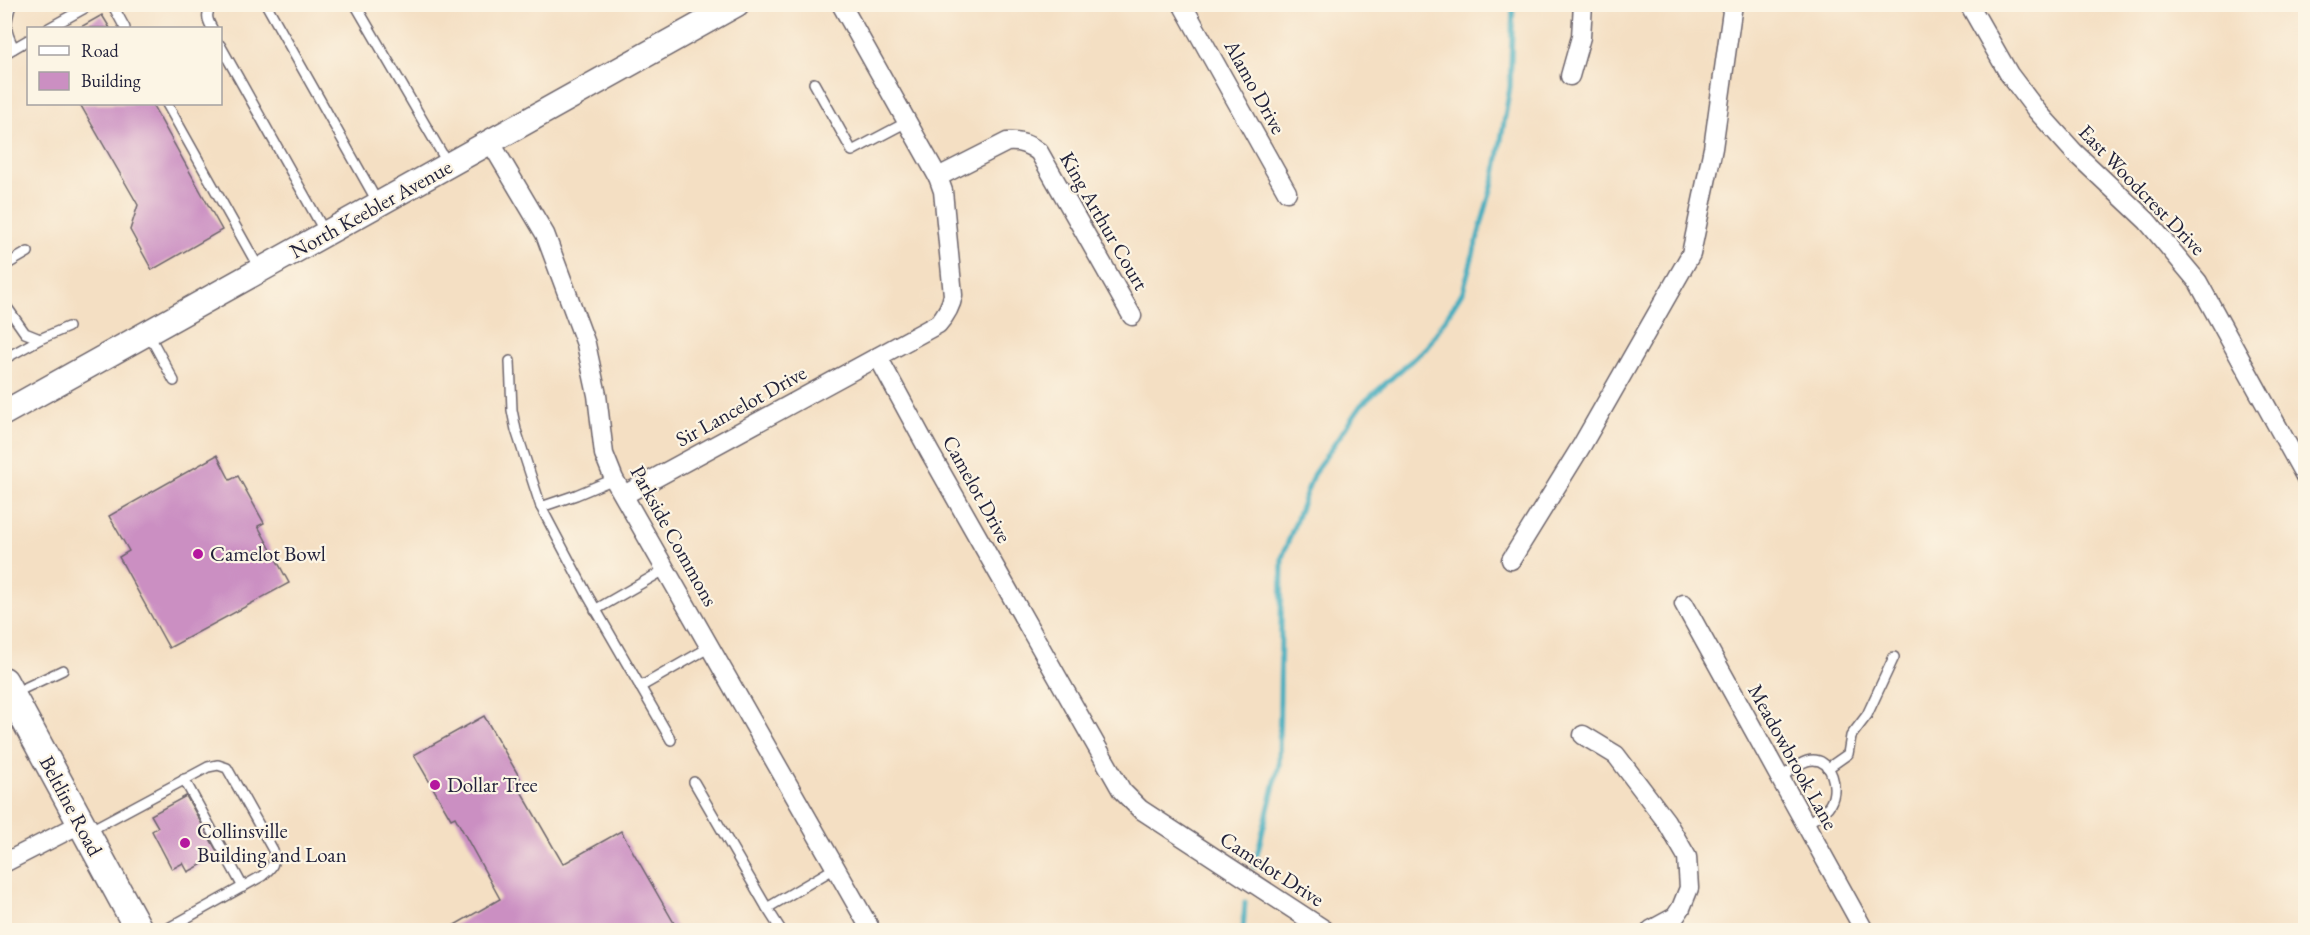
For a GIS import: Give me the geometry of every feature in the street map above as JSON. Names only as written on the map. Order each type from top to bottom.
[{"type":"main road","name":"Beltline Road","points":[[7,691],[139,930]]},
{"type":"street","name":"North Keebler Avenue","points":[[4,413],[737,4]]},
{"type":"street","points":[[841,4],[938,177],[943,191],[953,295],[951,304],[938,324],[878,357]]},
{"type":"street","name":"Alamo Drive","points":[[1182,4],[1287,192]]},
{"type":"street","points":[[1570,76],[1581,38],[1583,4]]},
{"type":"street","points":[[1510,560],[1582,445],[1691,254],[1713,147],[1733,4]]},
{"type":"street","name":"East Woodcrest Drive","points":[[1969,4],[2009,74],[2037,111],[2074,152],[2146,221],[2198,282],[2306,478]]},
{"type":"street","name":"King Arthur Court","points":[[938,177],[1007,142],[1019,141],[1031,146],[1039,152],[1132,316]]},
{"type":"street","name":"Parkside Commons","points":[[491,143],[544,234],[586,344],[597,395],[604,454],[614,479],[871,930]]},
{"type":"street","name":"Sir Lancelot Drive","points":[[624,495],[878,357]]},
{"type":"street","name":"Camelot Drive","points":[[878,357],[1122,791],[1140,809],[1325,930]]},
{"type":"street","name":"Meadowbrook Lane","points":[[1684,604],[1864,930]]},
{"type":"street","points":[[1583,735],[1616,755],[1666,821],[1687,857],[1689,888],[1681,908],[1675,916],[1651,930]]},
{"type":"street","points":[[4,863],[83,829]]},
{"type":"lane","points":[[11,4],[5,24],[7,35],[14,48]]},
{"type":"lane","points":[[51,27],[92,4]]},
{"type":"lane","points":[[112,4],[125,27]]},
{"type":"lane","points":[[211,27],[207,20],[208,11],[213,4]]},
{"type":"lane","points":[[266,4],[379,205]]},
{"type":"lane","points":[[355,4],[449,166]]},
{"type":"lane","points":[[4,54],[27,41]]},
{"type":"lane","points":[[222,49],[326,234]]},
{"type":"lane","points":[[814,83],[852,151],[907,122]]},
{"type":"lane","points":[[168,105],[260,270]]},
{"type":"lane","points":[[4,252],[7,264],[28,252]]},
{"type":"lane","points":[[4,303],[25,333],[40,339]]},
{"type":"lane","points":[[4,359],[68,327]]},
{"type":"lane","points":[[148,333],[174,381]]},
{"type":"lane","points":[[510,362],[516,430],[541,507],[596,610],[671,740]]},
{"type":"lane","points":[[541,507],[614,479]]},
{"type":"lane","points":[[596,610],[666,569]]},
{"type":"lane","points":[[640,687],[710,647]]},
{"type":"lane","points":[[1828,768],[1848,754],[1851,736],[1867,715],[1894,657]]},
{"type":"lane","points":[[7,691],[63,670]]},
{"type":"lane","points":[[1779,779],[1809,760],[1820,762],[1828,768],[1835,788],[1833,798],[1828,807],[1805,825]]},
{"type":"lane","points":[[83,829],[208,766],[219,765],[227,768],[273,850],[275,861],[270,870],[165,930]]},
{"type":"lane","points":[[184,779],[243,886]]},
{"type":"lane","points":[[694,782],[781,930]]},
{"type":"lane","points":[[767,908],[835,868]]},
{"type":"building","points":[[102,15],[109,27],[81,27]]},
{"type":"building","points":[[81,105],[153,105],[222,230],[152,270],[130,230],[138,205]]},
{"type":"building","name":"Camelot Bowl","points":[[217,455],[230,480],[238,476],[264,523],[258,526],[289,583],[169,648],[119,557],[129,551],[109,516]]},
{"type":"building","points":[[484,716],[520,778],[515,781],[563,864],[621,831],[678,930],[453,930],[451,927],[500,899],[455,817],[451,819],[414,755]]},
{"type":"building","name":"Collinsville Building and Loan","points":[[186,796],[219,855],[188,872],[183,863],[172,869],[152,831],[158,827],[151,815]]},
{"type":"waterway","points":[[1254,867],[1279,765],[1282,558],[1313,475],[1361,405],[1428,346],[1463,291],[1495,175],[1510,87],[1513,4]]},
{"type":"waterway","points":[[1243,930],[1245,902]]},
{"type":"place","name":"Camelot Bowl","points":[[198,554]]},
{"type":"place","name":"Dollar Tree","points":[[435,785]]},
{"type":"place","name":"Collinsville Building and Loan","points":[[185,843]]}]
